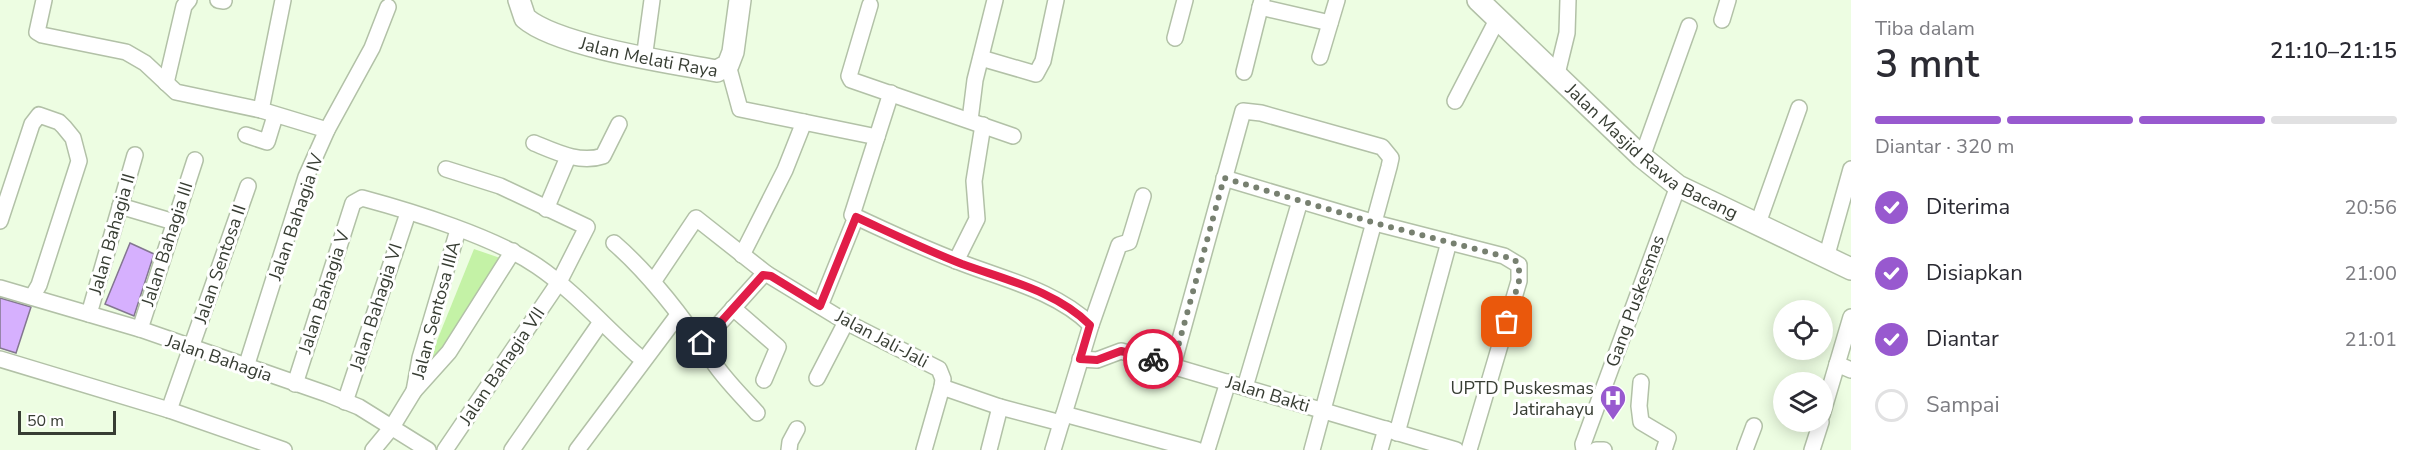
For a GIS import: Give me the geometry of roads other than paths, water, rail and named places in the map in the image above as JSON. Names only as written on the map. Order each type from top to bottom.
[{"type":"street","points":[[44,0],[37,32],[63,41],[126,52],[145,63],[166,82],[170,89],[176,92],[268,113],[327,130]]},
{"type":"street","points":[[166,82],[184,6],[189,0]]},
{"type":"street","points":[[246,135],[267,142],[268,113],[283,0]]},
{"type":"street","name":"Jalan Melati Raya","points":[[519,0],[525,18],[532,24],[574,39],[644,58],[717,71],[728,65],[733,52],[740,0]]},
{"type":"street","points":[[644,58],[652,0]]},
{"type":"street","points":[[956,261],[977,219],[974,181],[981,58],[994,0]]},
{"type":"street","points":[[981,58],[1036,74],[1043,61],[1056,0]]},
{"type":"street","points":[[1175,38],[1185,0]]},
{"type":"street","points":[[1320,57],[1337,0]]},
{"type":"street","name":"Jalan Masjid Rawa Bacang","points":[[1478,0],[1497,21],[1557,74],[1642,157],[1678,186],[1757,226],[1851,269]]},
{"type":"street","points":[[1557,74],[1567,33],[1568,0]]},
{"type":"street","points":[[1722,20],[1728,0]]},
{"type":"street","points":[[1244,72],[1261,4],[1330,23]]},
{"type":"street","points":[[870,5],[849,76],[858,84],[891,93],[1013,136]]},
{"type":"street","name":"Jalan Bahagia IV","points":[[246,367],[306,177],[327,130],[372,48],[388,7]]},
{"type":"street","points":[[1455,101],[1497,21]]},
{"type":"street","points":[[1642,157],[1689,26]]},
{"type":"street","points":[[728,65],[740,109],[877,137]]},
{"type":"street","points":[[891,93],[852,215],[956,261],[1032,288],[1064,304],[1090,325]]},
{"type":"street","points":[[1757,226],[1799,108]]},
{"type":"street","points":[[1173,365],[1240,115],[1247,110],[1382,147],[1390,158],[1375,223],[1312,450]]},
{"type":"street","points":[[0,221],[29,130],[39,115],[59,122],[73,138],[79,161],[39,285],[32,297]]},
{"type":"street","points":[[742,255],[785,170],[804,122]]},
{"type":"street","points":[[534,143],[568,157],[593,159],[603,156],[619,124]]},
{"type":"street","name":"Jalan Bahagia II","points":[[89,314],[135,155]]},
{"type":"street","points":[[446,169],[500,186],[546,208],[568,157]]},
{"type":"street","name":"Jalan Bahagia III","points":[[140,329],[195,160]]},
{"type":"street","points":[[1826,258],[1851,169]]},
{"type":"street","points":[[1224,178],[1375,223],[1504,256],[1519,265],[1519,281],[1469,450]]},
{"type":"street","name":"Jalan Sentosa II","points":[[169,410],[248,186]]},
{"type":"street","name":"Gang Puskesmas","points":[[1584,450],[1583,444],[1678,186]]},
{"type":"street","points":[[1053,450],[1090,325],[1119,245],[1129,242],[1143,196]]},
{"type":"street","name":"Jalan Bahagia V","points":[[295,384],[355,200],[362,198],[408,213]]},
{"type":"street","points":[[1245,387],[1300,201]]},
{"type":"street","points":[[120,206],[174,222]]},
{"type":"street","name":"Jalan Bahagia VII","points":[[445,450],[559,282],[587,227],[546,208]]},
{"type":"street","points":[[408,213],[513,251],[559,282],[636,356]]},
{"type":"street","name":"Jalan Bahagia VI","points":[[345,402],[408,213]]},
{"type":"street","points":[[820,306],[856,217]]},
{"type":"street","name":"Jalan Jali-Jali","points":[[652,282],[696,218],[767,274],[846,322],[939,369],[943,378],[942,387]]},
{"type":"street","name":"Jalan Sentosa IIIA","points":[[414,391],[420,358],[458,230]]},
{"type":"street","points":[[1380,450],[1392,431],[1449,242]]},
{"type":"street","points":[[614,243],[634,260],[702,343],[712,361],[757,413]]},
{"type":"street","points":[[373,450],[392,427],[414,391],[449,352],[513,251]]},
{"type":"street","points":[[702,343],[763,275],[767,274]]},
{"type":"street","name":"Jalan Bahagia","points":[[0,288],[140,329],[345,402],[392,427],[428,450]]},
{"type":"street","points":[[733,308],[778,347],[764,380]]},
{"type":"street","points":[[578,450],[622,386],[678,315]]},
{"type":"street","points":[[1833,391],[1844,367],[1851,317]]},
{"type":"street","points":[[512,450],[602,322]]},
{"type":"street","points":[[817,378],[846,322]]},
{"type":"street","name":"Jalan Bakti","points":[[1080,359],[1097,360],[1121,351],[1450,449]]},
{"type":"street","points":[[0,359],[169,410],[284,450]]},
{"type":"street","points":[[1207,450],[1228,382]]},
{"type":"street","points":[[1641,382],[1639,406],[1641,422],[1668,438],[1664,450]]},
{"type":"street","points":[[924,450],[942,387],[1000,407],[1063,418],[1197,450]]},
{"type":"street","points":[[988,450],[1000,407]]},
{"type":"street","points":[[1745,450],[1754,426]]},
{"type":"street","points":[[789,450],[790,442],[797,429]]},
{"type":"street","points":[[1812,450],[1818,432]]},
{"type":"street","points":[[1596,450],[1604,450]]},
{"type":"place","name":"UPTD Puskesmas Jatirahayu","points":[[1613,421]]}]
